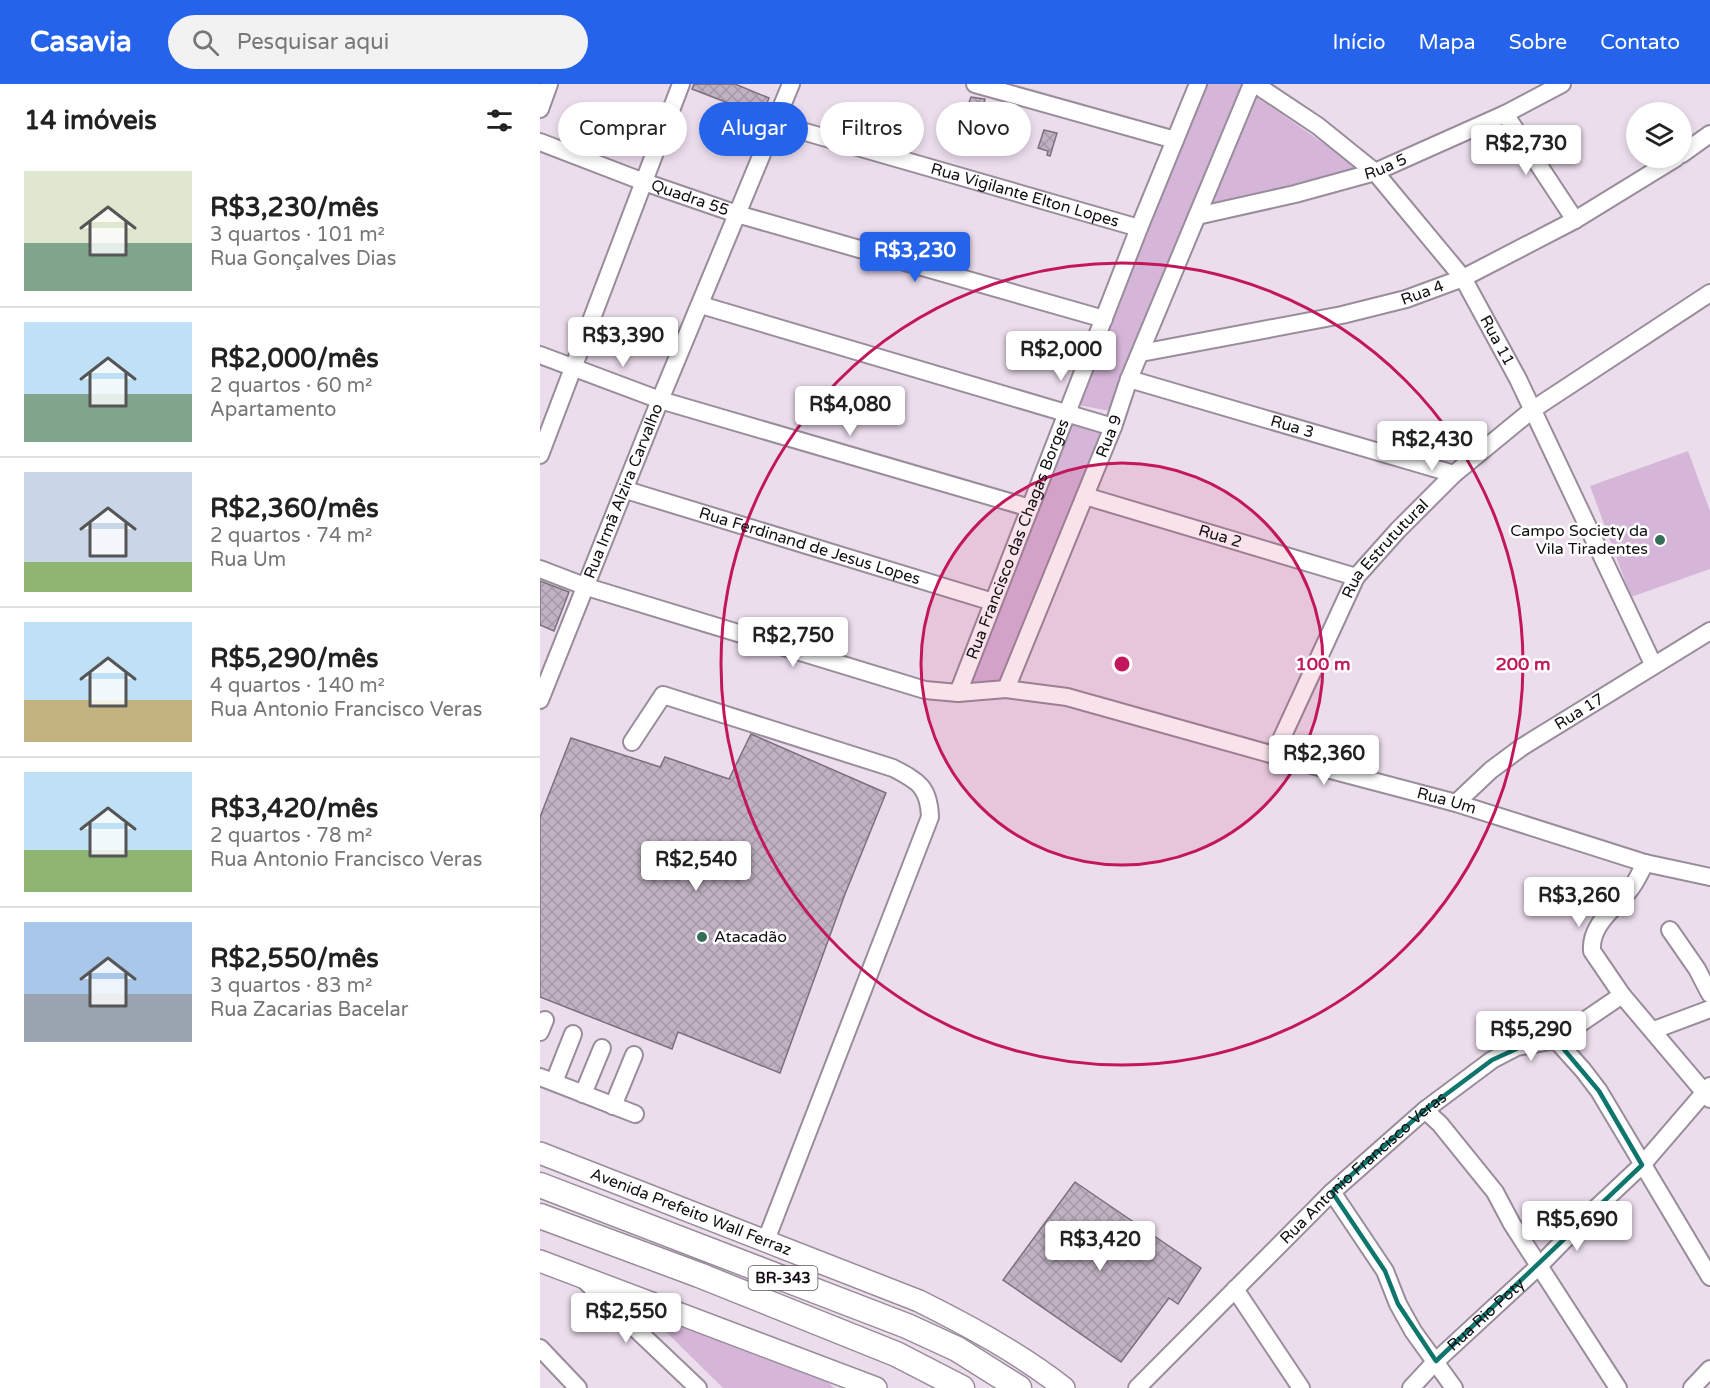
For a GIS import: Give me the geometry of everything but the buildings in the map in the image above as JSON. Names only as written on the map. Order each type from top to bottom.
[{"type":"highway","name":"Avenida Prefeito Wall Ferraz","points":[[540,1185],[907,1326],[957,1349],[1019,1388]]},
{"type":"highway","name":"BR-343","points":[[540,1216],[699,1275],[896,1354],[962,1388]]},
{"type":"main road","name":"Avenida Prefeito Wall Ferraz","points":[[540,1153],[919,1301],[968,1326],[1044,1372],[1064,1388]]},
{"type":"main road","points":[[540,1261],[836,1379],[876,1388]]},
{"type":"street","points":[[540,109],[549,84]]},
{"type":"street","points":[[540,455],[681,84]]},
{"type":"street","name":"Rua Irmã Alzira Carvalho","points":[[783,102],[791,84]]},
{"type":"street","points":[[975,84],[1175,140]]},
{"type":"street","name":"Rua Francisco das Chagas Borges","points":[[958,693],[1139,228],[1198,84]]},
{"type":"street","name":"Rua 11","points":[[1254,84],[1318,126],[1375,172],[1463,278],[1498,340],[1653,664]]},
{"type":"street","name":"Rua 9","points":[[1006,689],[1113,427],[1130,379],[1254,84]]},
{"type":"street","name":"Rua 5","points":[[1197,216],[1295,194],[1375,172],[1505,114],[1562,84]]},
{"type":"street","points":[[1505,114],[1575,220]]},
{"type":"street","name":"Rua Vigilante Elton Lopes","points":[[808,133],[1139,228]]},
{"type":"street","points":[[1692,147],[1710,134]]},
{"type":"street","name":"Quadra 55","points":[[540,142],[644,182],[737,214],[1104,319]]},
{"type":"street","name":"Rua Irmã Alzira Carvalho","points":[[540,700],[761,156]]},
{"type":"street","name":"Rua 4","points":[[1141,353],[1342,315],[1406,299],[1463,278],[1575,220],[1661,168]]},
{"type":"street","name":"Rua Estrututural","points":[[1274,755],[1356,577],[1398,530],[1454,474],[1532,410],[1710,293]]},
{"type":"street","points":[[701,306],[1113,427]]},
{"type":"street","points":[[540,356],[660,400],[1030,508]]},
{"type":"street","name":"Rua 3","points":[[1130,379],[1454,474]]},
{"type":"street","name":"Rua Ferdinand de Jesus Lopes","points":[[626,490],[993,602]]},
{"type":"street","name":"Rua 2","points":[[1085,496],[1356,577]]},
{"type":"street","name":"Rua Um","points":[[540,569],[587,587],[925,690],[958,693],[1006,689],[1067,697],[1456,803],[1644,862],[1710,877]]},
{"type":"street","name":"Rua 17","points":[[1456,803],[1491,770],[1522,747],[1653,664],[1710,631]]},
{"type":"street","points":[[632,742],[663,696],[893,768],[917,781],[926,792],[930,804],[930,817],[766,1240]]},
{"type":"street","points":[[1644,862],[1635,883],[1603,918],[1592,944],[1592,951],[1622,994],[1708,1092]]},
{"type":"street","points":[[1670,930],[1697,969],[1710,994]]},
{"type":"street","name":"Rua Antonio Francisco Veras","points":[[1137,1388],[1332,1192],[1425,1110],[1492,1060],[1517,1047],[1556,1040],[1622,994]]},
{"type":"street","points":[[1654,1030],[1710,1009]]},
{"type":"street","points":[[573,1034],[547,1080],[635,1114]]},
{"type":"street","points":[[1556,1040],[1599,1091],[1710,1278]]},
{"type":"street","points":[[583,1094],[602,1048]]},
{"type":"street","points":[[614,1106],[634,1055]]},
{"type":"street","name":"Rua Rio Poty","points":[[1411,1388],[1436,1361],[1540,1265],[1593,1210],[1642,1166],[1708,1092]]},
{"type":"street","points":[[1425,1110],[1440,1124],[1485,1177],[1512,1224],[1618,1388]]},
{"type":"street","points":[[1332,1192],[1385,1271],[1398,1304],[1413,1331],[1454,1388]]},
{"type":"street","points":[[578,1275],[698,1388]]},
{"type":"street","points":[[1235,1289],[1301,1388]]},
{"type":"street","points":[[540,1348],[578,1388]]},
{"type":"street","points":[[1692,1388],[1710,1369]]},
{"type":"highlighted area","points":[[1556,1040],[1599,1091],[1642,1165],[1436,1361],[1398,1304],[1385,1271],[1332,1192],[1425,1110],[1492,1060],[1525,1045]]},
{"type":"shaded area","points":[[1206,84],[1245,84],[1110,411],[1078,405]]},
{"type":"shaded area","points":[[1256,96],[1360,169],[1208,207]]},
{"type":"shaded area","points":[[1070,421],[1107,432],[1007,680],[968,685]]},
{"type":"shaded area","name":"Campo Society da Vila Tiradentes","points":[[1688,451],[1710,511],[1710,569],[1631,597],[1590,486]]},
{"type":"shaded area","points":[[642,1308],[826,1380],[834,1388],[723,1388]]},
{"type":"place","name":"Campo Society da Vila Tiradentes","points":[[1660,540]]},
{"type":"place","name":"Atacadão","points":[[702,937]]}]
